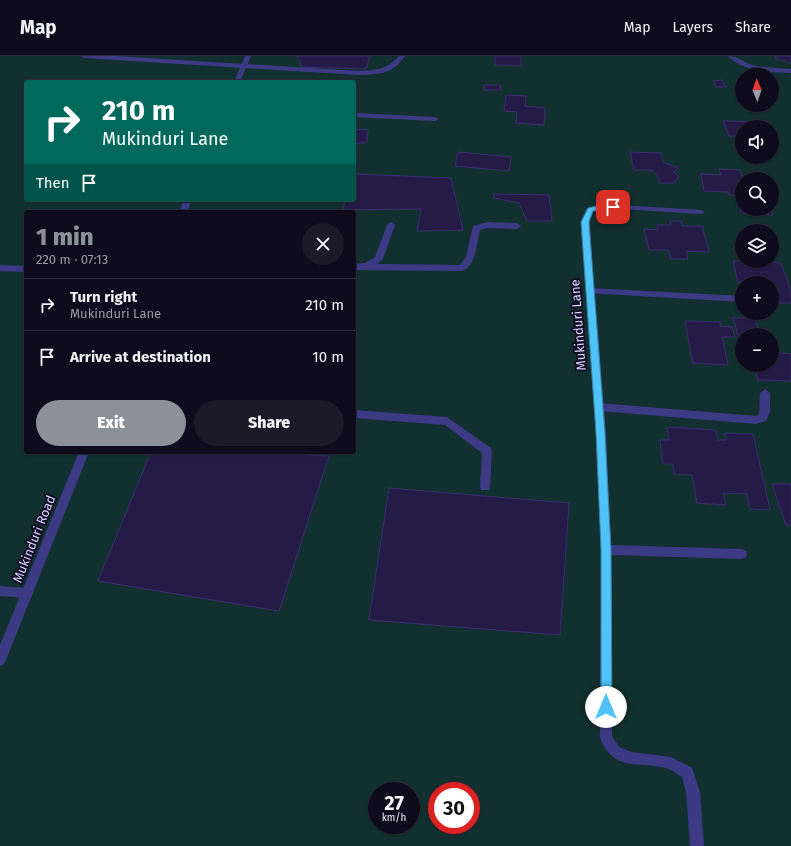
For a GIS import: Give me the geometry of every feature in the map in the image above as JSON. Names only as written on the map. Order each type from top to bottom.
[{"type":"street","points":[[84,56],[244,66],[381,72],[389,70],[402,56]]},
{"type":"street","points":[[238,80],[248,56]]},
{"type":"street","points":[[731,56],[746,65],[791,71]]},
{"type":"street","points":[[356,115],[435,119]]},
{"type":"street","name":"Mukinduri Lane","points":[[697,846],[693,792],[687,773],[670,763],[632,758],[615,752],[606,738],[606,550],[599,407],[585,222],[590,210],[604,206],[701,212]]},
{"type":"street","points":[[367,266],[379,259],[391,225]]},
{"type":"street","points":[[356,267],[443,269],[462,268],[470,257],[476,228],[488,225],[517,226]]},
{"type":"street","points":[[0,268],[24,269]]},
{"type":"street","points":[[590,291],[735,300]]},
{"type":"street","points":[[599,407],[756,420],[763,418],[765,412],[765,393]]},
{"type":"street","points":[[356,414],[447,421],[487,451],[485,487]]},
{"type":"street","name":"Mukinduri Road","points":[[0,660],[83,454]]},
{"type":"street","points":[[606,550],[742,554]]},
{"type":"street","points":[[0,591],[27,593]]},
{"type":"green space","points":[[0,56],[791,56],[791,846],[0,846]]},
{"type":"building","points":[[297,56],[370,56],[366,69],[302,67]]},
{"type":"building","points":[[495,56],[521,56],[521,66],[495,65]]},
{"type":"building","points":[[775,56],[791,56],[791,63],[788,63],[786,60],[777,60]]},
{"type":"building","points":[[722,80],[726,87],[717,87],[713,81]]},
{"type":"building","points":[[484,85],[500,85],[501,90],[484,90]]},
{"type":"building","points":[[506,95],[526,96],[525,106],[545,108],[544,125],[516,123],[517,112],[504,111]]},
{"type":"building","points":[[723,121],[735,121],[735,136],[729,136]]},
{"type":"building","points":[[356,129],[368,130],[367,142],[356,144]]},
{"type":"building","points":[[458,152],[511,157],[509,171],[455,166]]},
{"type":"building","points":[[630,152],[661,153],[663,162],[678,168],[674,172],[679,177],[673,183],[660,183],[658,175],[651,170],[634,170]]},
{"type":"building","points":[[719,169],[740,170],[741,172],[735,172],[735,195],[729,195],[728,192],[704,191],[701,174],[721,175]]},
{"type":"building","points":[[356,174],[451,178],[463,230],[417,231],[421,209],[343,210],[345,202],[356,202]]},
{"type":"building","points":[[494,194],[549,195],[552,221],[527,221],[519,203],[494,198]]},
{"type":"building","points":[[670,221],[681,221],[682,226],[702,226],[709,252],[686,251],[688,259],[671,259],[669,250],[649,250],[644,229],[658,230],[657,225],[671,225]]},
{"type":"building","points":[[733,261],[735,261],[735,268],[779,268],[779,263],[781,263],[791,292],[791,303],[779,303],[779,276],[737,276]]},
{"type":"building","points":[[733,318],[735,318],[735,320],[756,320],[758,328],[736,328]]},
{"type":"building","points":[[685,321],[720,322],[720,326],[732,327],[735,337],[722,337],[728,365],[693,363]]},
{"type":"building","points":[[779,353],[791,354],[791,381],[758,380],[756,372],[779,372]]},
{"type":"building","points":[[667,427],[716,430],[718,440],[726,440],[724,433],[753,434],[770,510],[750,509],[747,494],[723,493],[726,505],[697,503],[692,475],[674,474],[673,464],[663,464],[660,440],[669,440]]},
{"type":"building","points":[[150,454],[292,454],[329,456],[279,611],[98,581]]},
{"type":"building","points":[[772,484],[791,484],[791,525],[786,525]]},
{"type":"building","points":[[389,488],[569,503],[560,635],[369,620]]},
{"type":"route","points":[[606,707],[606,550],[601,433],[585,222],[590,210],[604,206],[613,207]]}]
